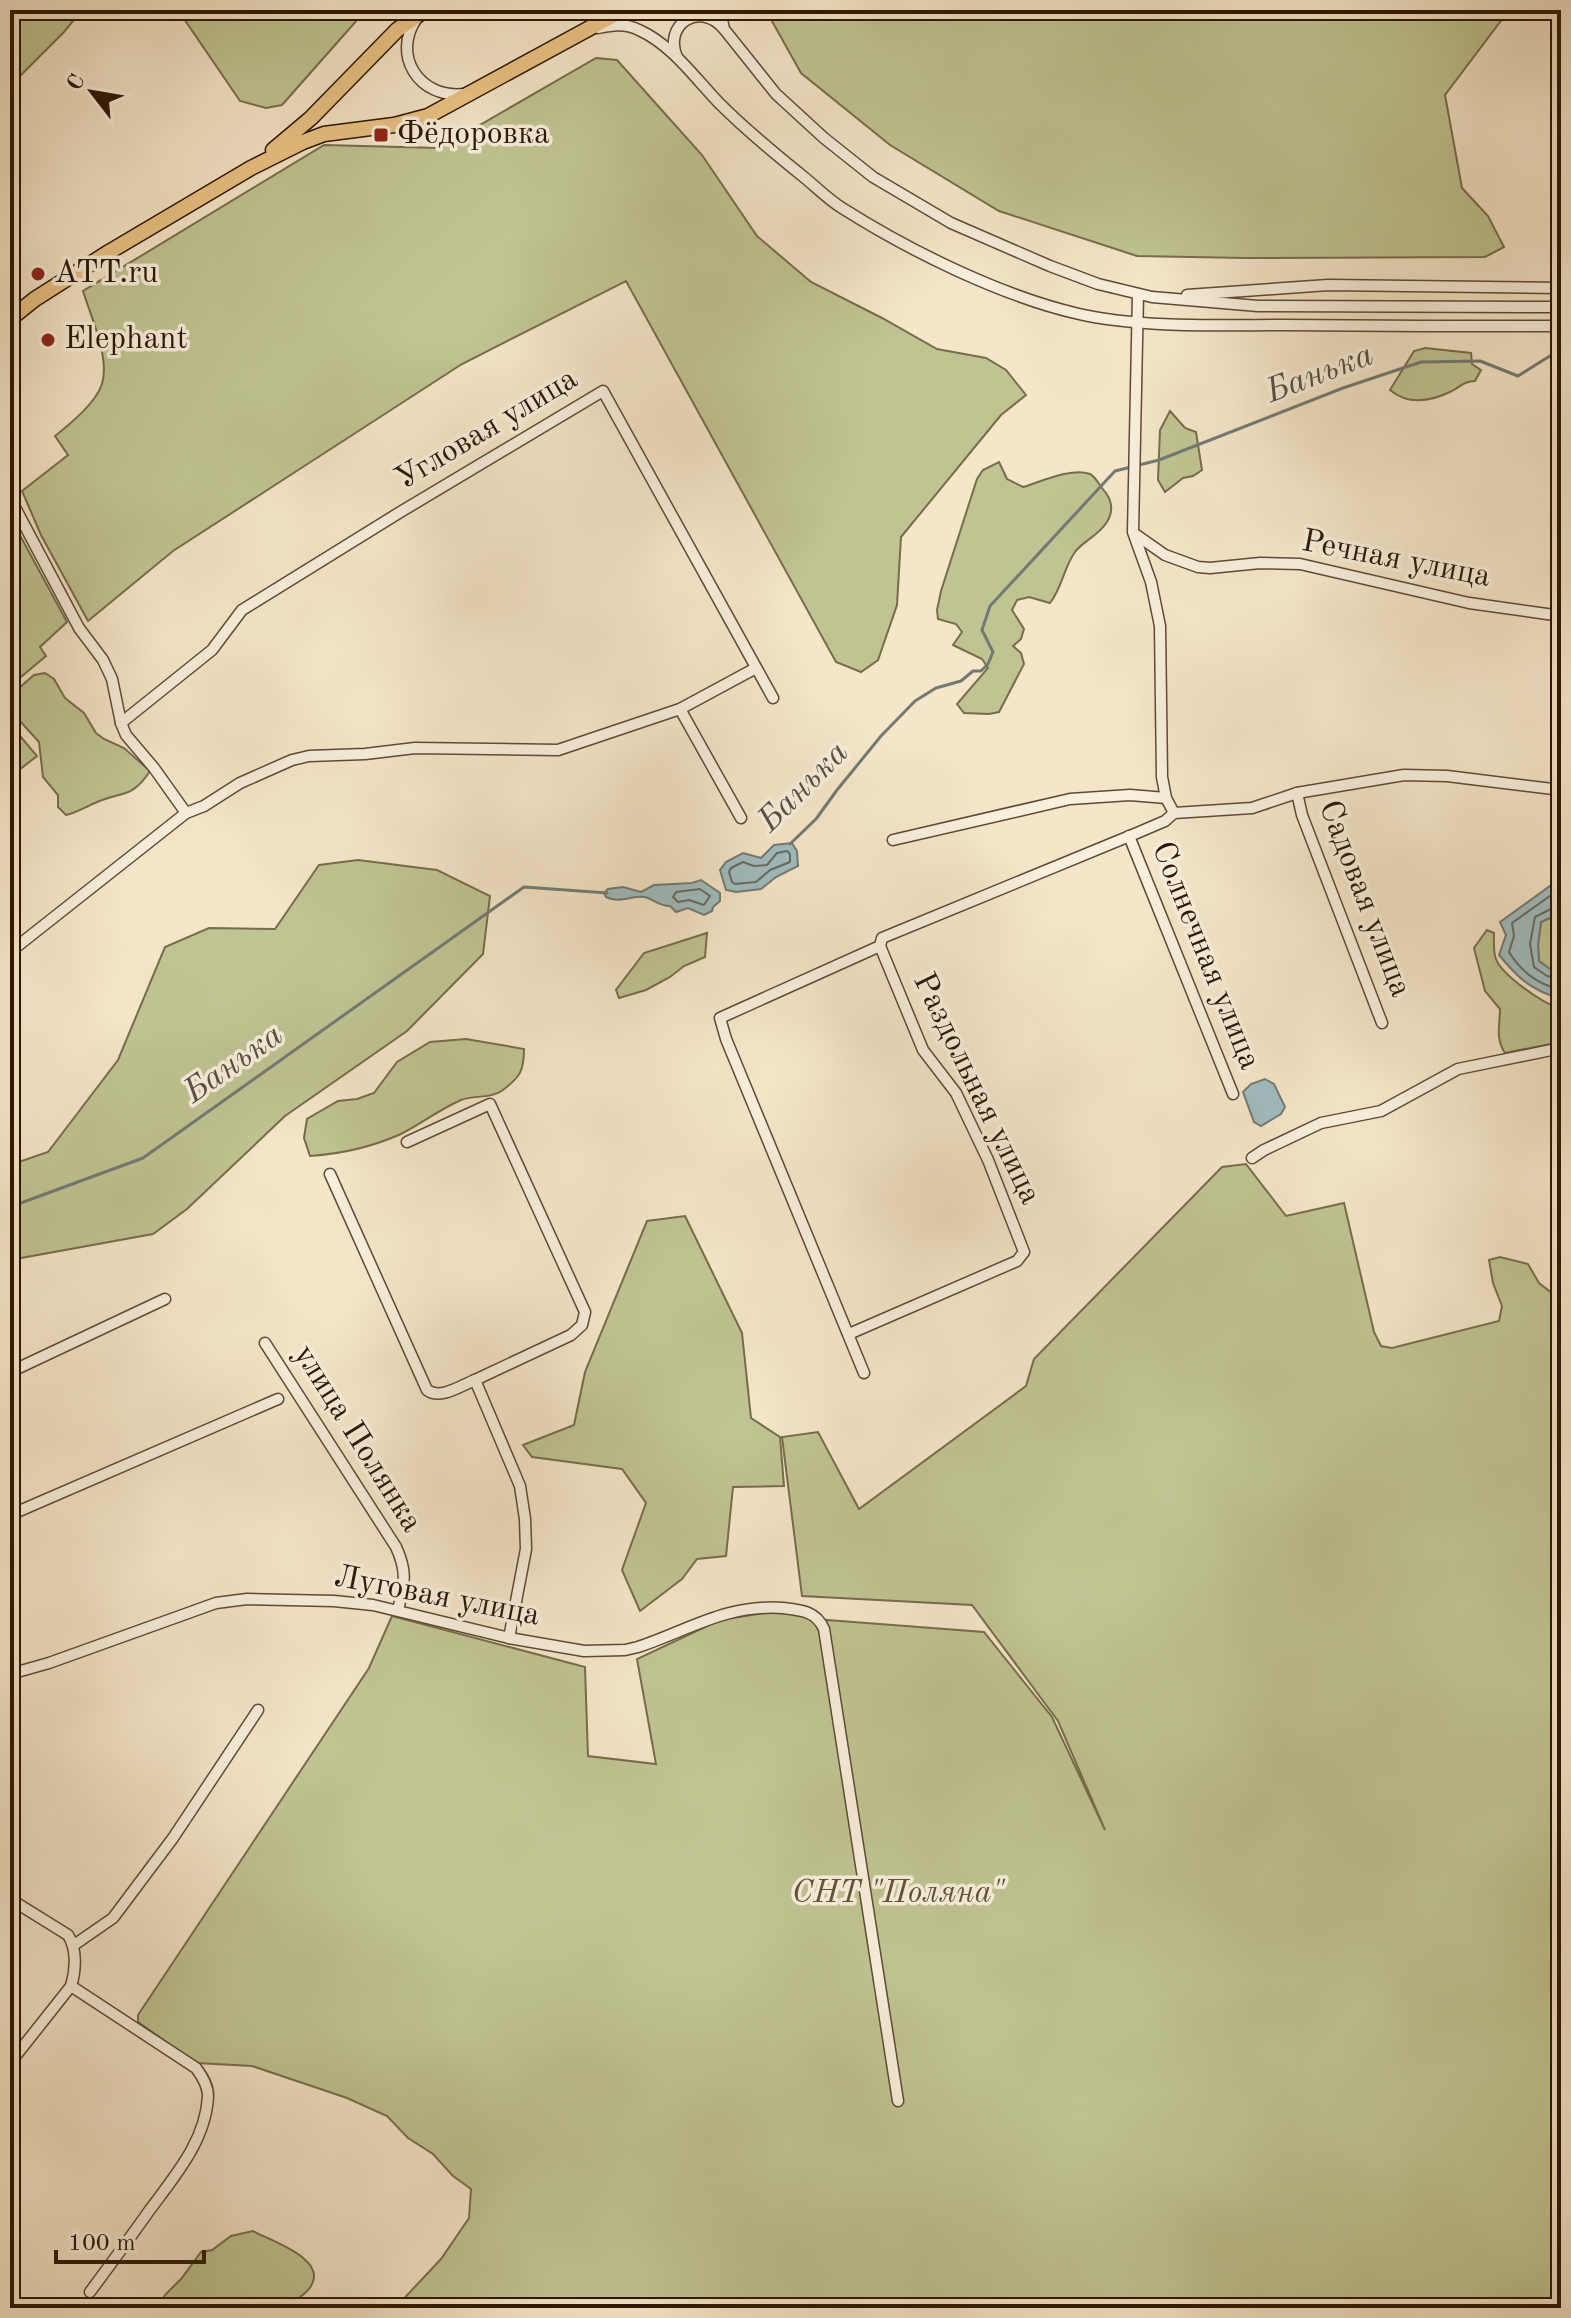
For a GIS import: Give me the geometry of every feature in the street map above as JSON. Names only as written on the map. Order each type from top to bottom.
[{"type":"main road","points":[[251,168],[311,118],[397,30],[425,10]]},
{"type":"main road","points":[[10,319],[35,299],[109,252],[251,168],[324,134],[394,125],[428,116],[623,10]]},
{"type":"street","points":[[425,10],[413,23],[408,39],[408,56],[414,72],[424,84],[439,93],[456,95],[477,91]]},
{"type":"street","points":[[720,10],[724,29]]},
{"type":"street","points":[[677,57],[673,41],[684,21],[706,16],[716,21],[776,94],[873,177],[951,223],[1098,284],[1152,297],[1258,306],[1561,307]]},
{"type":"street","points":[[584,31],[626,25],[647,34],[677,57],[718,103],[759,142],[840,207],[920,251],[1027,299],[1080,314],[1137,322],[1561,326]]},
{"type":"street","points":[[1152,297],[1328,285],[1561,288]]},
{"type":"street","points":[[1138,294],[1133,532],[1151,582],[1160,626],[1162,777],[1166,798],[1174,813]]},
{"type":"street","name":"Угловая улица","points":[[121,723],[212,650],[242,610],[603,391],[773,698]]},
{"type":"street","points":[[10,498],[79,628],[103,660],[112,679],[126,735],[186,813]]},
{"type":"street","name":"Речная улица","points":[[1133,532],[1165,555],[1198,567],[1300,564],[1469,603],[1561,616]]},
{"type":"street","points":[[10,952],[186,813],[204,806],[240,783],[292,760],[415,748],[558,750],[680,709],[756,668]]},
{"type":"street","points":[[680,709],[741,818]]},
{"type":"street","points":[[864,1373],[720,1018],[880,946],[882,938],[1165,821],[1174,813],[1252,808],[1297,793],[1404,775],[1460,777],[1561,790]]},
{"type":"street","name":"Садовая улица","points":[[1297,793],[1307,829],[1382,1023]]},
{"type":"street","points":[[893,840],[1070,799],[1130,795],[1166,798]]},
{"type":"street","name":"Солнечная улица","points":[[1129,836],[1233,1094]]},
{"type":"street","name":"Раздольная улица","points":[[849,1334],[1017,1261],[1024,1252],[988,1160],[956,1093],[923,1050],[880,946]]},
{"type":"street","points":[[1252,1158],[1321,1123],[1381,1111],[1458,1069],[1561,1048]]},
{"type":"street","points":[[330,1174],[427,1390],[432,1394],[438,1395],[475,1380],[571,1335],[582,1325],[585,1312],[490,1104],[407,1142]]},
{"type":"street","points":[[10,1372],[165,1299]]},
{"type":"street","name":"улица Полянка","points":[[265,1343],[396,1547],[406,1578],[398,1610]]},
{"type":"street","points":[[475,1380],[520,1486],[525,1519],[526,1549],[509,1638]]},
{"type":"street","points":[[10,1515],[278,1399]]},
{"type":"street","name":"Луговая улица","points":[[10,1674],[216,1603],[247,1599],[334,1601],[398,1610],[509,1638],[584,1651],[625,1650],[660,1640],[731,1611],[766,1607],[810,1612],[820,1621],[826,1645],[898,2101]]},
{"type":"street","points":[[74,1945],[113,1918],[173,1838],[258,1710]]},
{"type":"street","points":[[10,1899],[68,1935],[74,1945],[75,1975],[71,1986],[10,2063]]},
{"type":"street","points":[[71,1986],[196,2068],[208,2092],[205,2120],[180,2169],[90,2292]]},
{"type":"green space","points":[[10,10],[82,10],[10,86]]},
{"type":"green space","points":[[178,10],[366,10],[282,105],[266,108],[240,101]]},
{"type":"green space","points":[[768,10],[1509,10],[1445,95],[1462,188],[1488,216],[1504,247],[1485,257],[1137,256],[999,211],[890,145],[801,73]]},
{"type":"green space","points":[[596,58],[617,60],[702,155],[757,236],[811,282],[937,349],[986,358],[1006,370],[1026,395],[1001,415],[901,537],[897,605],[878,660],[861,672],[836,662],[626,281],[462,364],[173,551],[88,621],[41,535],[22,491],[68,455],[55,436],[88,406],[102,384],[102,350],[83,291],[324,145],[440,148]]},
{"type":"green space","points":[[1425,348],[1471,353],[1472,364],[1481,370],[1475,381],[1429,399],[1413,400],[1397,395],[1390,390],[1414,351]]},
{"type":"green space","points":[[1170,411],[1185,428],[1196,432],[1202,470],[1183,478],[1165,492],[1158,480],[1160,430]]},
{"type":"green space","points":[[999,462],[1007,479],[1023,487],[1074,472],[1090,474],[1108,497],[1111,511],[1103,527],[1075,552],[1050,603],[1029,597],[1017,600],[1012,610],[1024,629],[1021,639],[1013,646],[1021,653],[1024,664],[999,712],[964,713],[957,704],[988,668],[982,659],[953,645],[962,632],[956,624],[938,619],[937,610],[977,479],[983,470]]},
{"type":"green space","points":[[10,517],[67,622],[40,647],[46,656],[10,686],[16,670],[10,661]]},
{"type":"green space","points":[[45,673],[54,679],[65,698],[84,713],[96,733],[124,748],[150,771],[132,790],[66,815],[58,807],[58,795],[43,777],[39,742],[10,710],[10,696],[34,675]]},
{"type":"green space","points":[[10,724],[37,756],[10,777]]},
{"type":"green space","points":[[358,860],[437,870],[490,896],[483,954],[407,1031],[285,1116],[187,1209],[153,1234],[10,1260],[10,1165],[48,1152],[118,1060],[165,947],[209,928],[275,929],[319,865]]},
{"type":"green space","points":[[1561,913],[1561,972],[1539,961],[1538,945],[1541,922]]},
{"type":"green space","points":[[1487,930],[1494,933],[1495,956],[1506,973],[1535,996],[1561,1008],[1561,1042],[1505,1053],[1499,1037],[1500,1009],[1485,991],[1474,948]]},
{"type":"green space","points":[[707,933],[705,957],[646,990],[619,998],[616,990],[644,953]]},
{"type":"green space","points":[[466,1039],[524,1049],[522,1068],[517,1077],[498,1093],[461,1100],[391,1138],[357,1149],[310,1156],[304,1138],[307,1119],[338,1101],[374,1093],[397,1062],[430,1042]]},
{"type":"green space","name":"СНТ \"Поляна\"","points":[[1246,1164],[1286,1216],[1344,1203],[1374,1332],[1381,1346],[1392,1348],[1499,1321],[1502,1306],[1493,1283],[1489,1260],[1500,1257],[1528,1264],[1539,1283],[1552,1293],[1561,1289],[1561,2308],[395,2308],[441,2259],[469,2218],[471,2189],[453,2176],[433,2154],[408,2138],[387,2116],[347,2098],[252,2066],[196,2063],[138,2022],[138,2015],[369,1668],[392,1616],[585,1667],[588,1756],[656,1764],[637,1659],[720,1620],[796,1612],[814,1619],[984,1632],[1052,1717],[1105,1830],[1058,1721],[972,1605],[802,1596],[782,1437],[818,1432],[859,1509],[1026,1386],[1034,1359],[1222,1167]]},
{"type":"green space","points":[[685,1216],[742,1333],[751,1418],[780,1437],[784,1486],[733,1487],[726,1556],[697,1559],[682,1579],[640,1611],[622,1570],[646,1503],[622,1469],[532,1457],[523,1445],[574,1425],[585,1372],[647,1221]]},
{"type":"green space","points":[[253,2231],[295,2252],[312,2267],[314,2276],[311,2286],[287,2308],[157,2308],[201,2252],[212,2250],[231,2236]]},
{"type":"water","points":[[792,843],[797,851],[798,866],[761,889],[726,890],[720,870],[726,862],[743,853],[761,858],[774,845]]},
{"type":"water","points":[[1561,878],[1561,913],[1541,922],[1538,945],[1539,961],[1561,972],[1561,999],[1526,983],[1499,955],[1506,935],[1500,922]]},
{"type":"water","points":[[701,880],[720,893],[720,901],[704,915],[688,908],[676,912],[670,906],[645,897],[616,900],[606,897],[604,893],[608,889],[623,887],[641,892],[654,885]]},
{"type":"water","points":[[1265,1079],[1274,1084],[1285,1107],[1281,1114],[1261,1126],[1254,1122],[1243,1092],[1251,1084]]},
{"type":"waterway","name":"Банька","points":[[790,844],[816,819],[881,736],[915,701],[936,688],[961,681],[973,671],[981,671],[988,664],[993,652],[982,630],[990,606],[1115,471],[1159,460],[1343,388],[1421,362],[1480,361],[1518,376],[1553,354],[1561,355]]},
{"type":"waterway","name":"Банька","points":[[10,1207],[143,1158],[524,887],[607,893]]},
{"type":"place","name":"Фёдоровка","points":[[381,135]]},
{"type":"place","name":"ATT.ru","points":[[38,274]]},
{"type":"place","name":"Elephant","points":[[48,340]]}]
